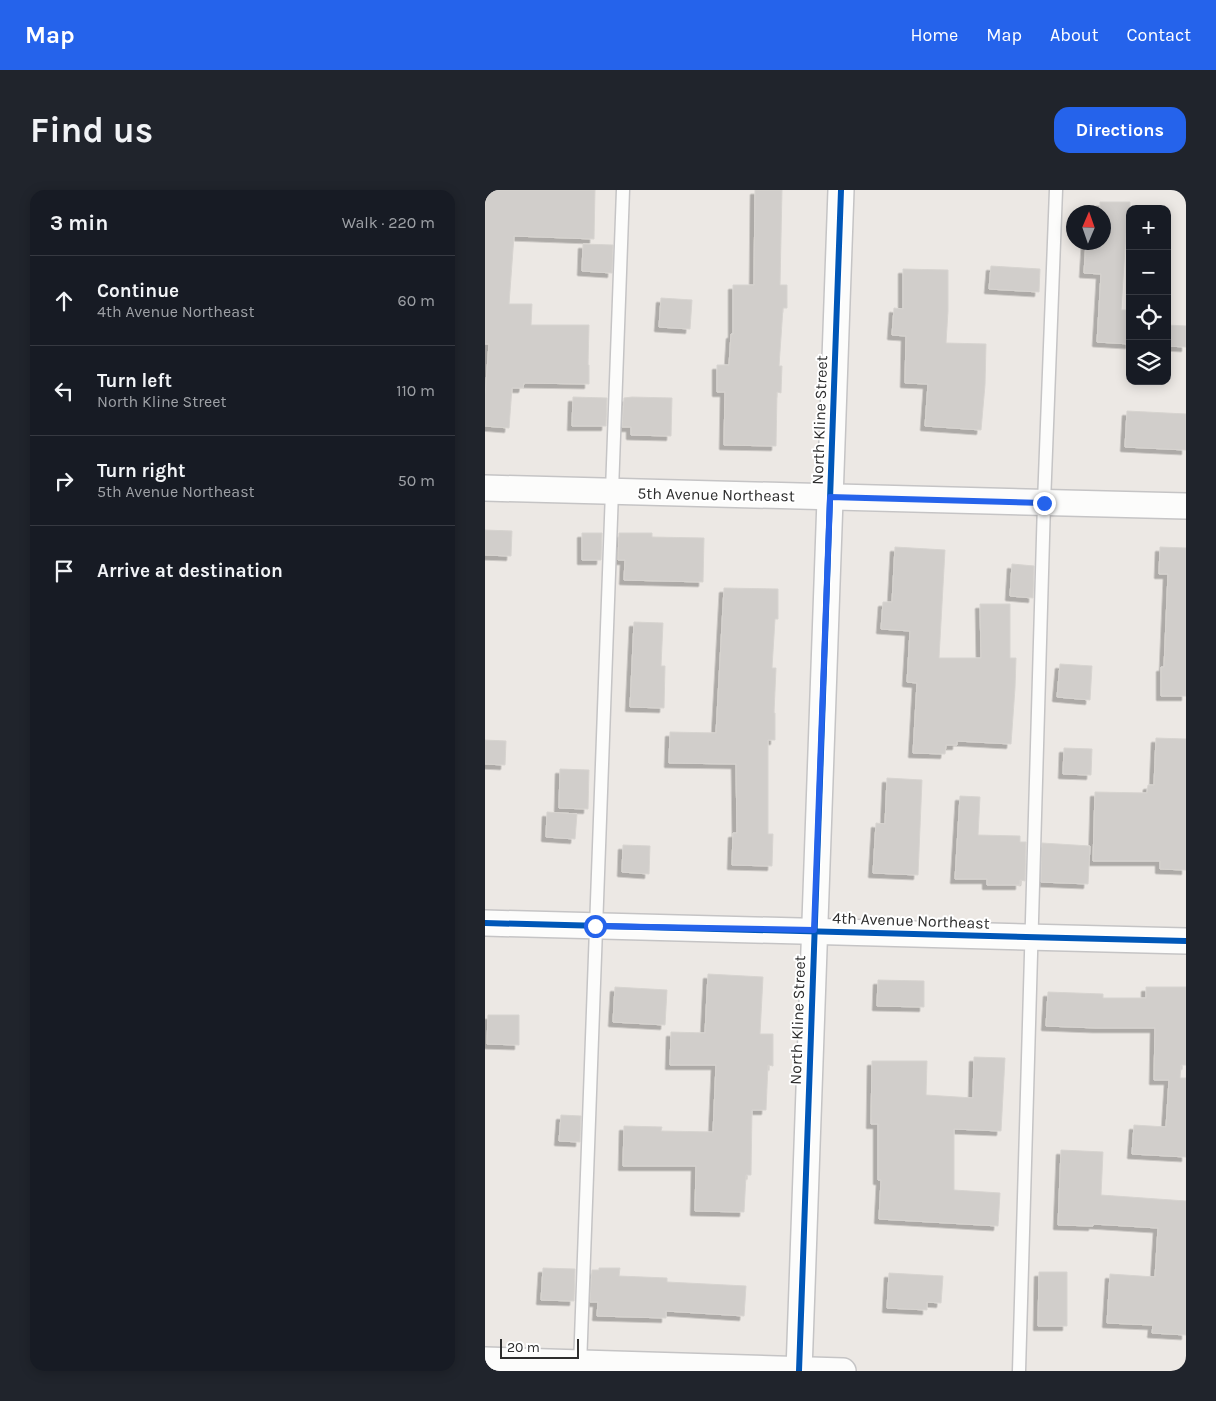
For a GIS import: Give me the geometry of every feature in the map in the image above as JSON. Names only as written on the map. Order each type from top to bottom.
[{"type":"street","name":"North Kline Street","points":[[799,1370],[841,190]]},
{"type":"street","name":"5th Avenue Northeast","points":[[485,488],[1186,506]]},
{"type":"street","name":"4th Avenue Northeast","points":[[485,923],[1186,941]]},
{"type":"street","points":[[485,1360],[580,1367],[843,1371]]},
{"type":"lane","points":[[580,1367],[623,190]]},
{"type":"lane","points":[[1019,1371],[1044,503],[1056,190]]},
{"type":"building","points":[[485,190],[595,190],[594,239],[514,236],[509,304],[532,304],[531,325],[589,325],[589,384],[524,383],[523,388],[512,388],[509,428],[485,426],[489,344],[485,344]]},
{"type":"building","points":[[755,190],[782,190],[780,285],[787,285],[787,308],[783,308],[779,366],[782,366],[781,393],[777,392],[776,446],[724,445],[725,392],[717,392],[717,365],[729,365],[731,334],[733,334],[733,285],[754,285]]},
{"type":"building","points":[[1100,202],[1130,202],[1130,205],[1126,205],[1121,310],[1126,310],[1126,344],[1097,342],[1101,274],[1084,273],[1085,250],[1111,250],[1111,205],[1100,205]]},
{"type":"building","points":[[583,244],[613,245],[612,273],[582,271]]},
{"type":"building","points":[[991,266],[1040,269],[1039,292],[989,289]]},
{"type":"building","points":[[903,269],[948,270],[946,343],[986,344],[981,430],[925,426],[928,384],[905,383],[906,336],[892,335],[894,308],[903,309]]},
{"type":"building","points":[[661,298],[692,300],[690,329],[659,327]]},
{"type":"building","points":[[1171,325],[1186,326],[1186,347],[1171,346]]},
{"type":"building","points":[[573,397],[607,398],[606,426],[572,426]]},
{"type":"building","points":[[624,398],[672,398],[671,436],[631,435],[631,427],[622,427]]},
{"type":"building","points":[[1127,411],[1186,414],[1186,450],[1125,447]]},
{"type":"building","points":[[485,530],[512,531],[511,556],[485,555]]},
{"type":"building","points":[[582,533],[602,533],[601,560],[582,560]]},
{"type":"building","points":[[619,533],[652,533],[652,537],[704,538],[703,582],[624,580],[625,560],[618,560]]},
{"type":"building","points":[[895,547],[945,550],[939,658],[981,658],[980,604],[1010,604],[1010,658],[1016,658],[1011,744],[957,741],[957,745],[946,745],[945,754],[913,753],[917,683],[907,682],[910,631],[881,629],[883,602],[892,602]]},
{"type":"building","points":[[1160,547],[1186,548],[1186,696],[1161,696],[1161,667],[1164,667],[1168,574],[1159,574]]},
{"type":"building","points":[[1012,564],[1034,566],[1033,598],[1010,596]]},
{"type":"building","points":[[724,588],[778,589],[778,619],[775,619],[772,668],[776,668],[775,740],[768,740],[768,834],[773,834],[772,866],[732,865],[733,833],[737,833],[736,764],[669,763],[670,732],[716,733]]},
{"type":"building","points":[[634,622],[663,623],[661,666],[665,666],[664,708],[630,707]]},
{"type":"building","points":[[1060,664],[1092,666],[1090,700],[1057,697]]},
{"type":"building","points":[[1156,738],[1186,739],[1186,870],[1160,869],[1160,861],[1093,861],[1095,792],[1147,793],[1148,785],[1154,785]]},
{"type":"building","points":[[485,740],[506,741],[505,765],[485,764]]},
{"type":"building","points":[[1064,748],[1092,749],[1091,775],[1063,774]]},
{"type":"building","points":[[560,769],[589,770],[588,809],[559,808]]},
{"type":"building","points":[[887,778],[922,780],[918,875],[873,873],[876,823],[885,824]]},
{"type":"building","points":[[960,796],[980,797],[978,835],[1020,836],[1020,842],[1026,842],[1025,881],[1020,880],[1020,885],[987,885],[987,879],[955,879]]},
{"type":"building","points":[[547,812],[577,814],[575,839],[546,837]]},
{"type":"building","points":[[1042,843],[1090,846],[1088,884],[1041,882]]},
{"type":"building","points":[[623,845],[650,846],[649,874],[622,872]]},
{"type":"building","points":[[708,974],[763,977],[760,1034],[773,1034],[773,1066],[768,1065],[766,1110],[752,1110],[751,1175],[746,1175],[744,1212],[695,1211],[696,1166],[623,1166],[624,1126],[662,1127],[661,1131],[713,1132],[716,1065],[670,1065],[671,1032],[705,1033]]},
{"type":"building","points":[[878,980],[924,981],[924,1007],[877,1006]]},
{"type":"building","points":[[615,987],[667,990],[665,1025],[613,1022]]},
{"type":"building","points":[[1146,987],[1186,987],[1186,1065],[1181,1065],[1180,1078],[1186,1078],[1186,1157],[1132,1154],[1134,1125],[1166,1127],[1169,1080],[1154,1080],[1155,1028],[1046,1026],[1048,992],[1103,994],[1103,998],[1146,998]]},
{"type":"building","points":[[488,1015],[519,1015],[519,1045],[487,1044]]},
{"type":"building","points":[[974,1057],[1005,1058],[1001,1131],[954,1129],[954,1190],[1000,1193],[998,1226],[879,1219],[881,1180],[878,1180],[878,1124],[871,1124],[872,1061],[927,1061],[926,1095],[973,1098]]},
{"type":"building","points":[[561,1115],[581,1116],[580,1142],[559,1141]]},
{"type":"building","points":[[1061,1150],[1103,1152],[1101,1195],[1186,1201],[1186,1335],[1152,1333],[1153,1325],[1107,1323],[1110,1274],[1155,1277],[1158,1228],[1093,1224],[1093,1226],[1058,1225]]},
{"type":"building","points":[[543,1268],[575,1269],[574,1301],[541,1300]]},
{"type":"building","points":[[599,1268],[620,1268],[619,1276],[667,1278],[667,1282],[746,1286],[744,1316],[666,1311],[666,1318],[597,1316],[598,1302],[590,1302],[592,1270],[599,1270]]},
{"type":"building","points":[[1039,1272],[1067,1272],[1067,1326],[1038,1326]]},
{"type":"building","points":[[889,1273],[943,1276],[941,1303],[927,1302],[927,1310],[887,1308]]},
{"type":"cycle path","points":[[799,1371],[841,190]]},
{"type":"cycle path","points":[[485,923],[1186,941]]},
{"type":"route","points":[[595,926],[814,930],[830,497],[1044,503]]}]
